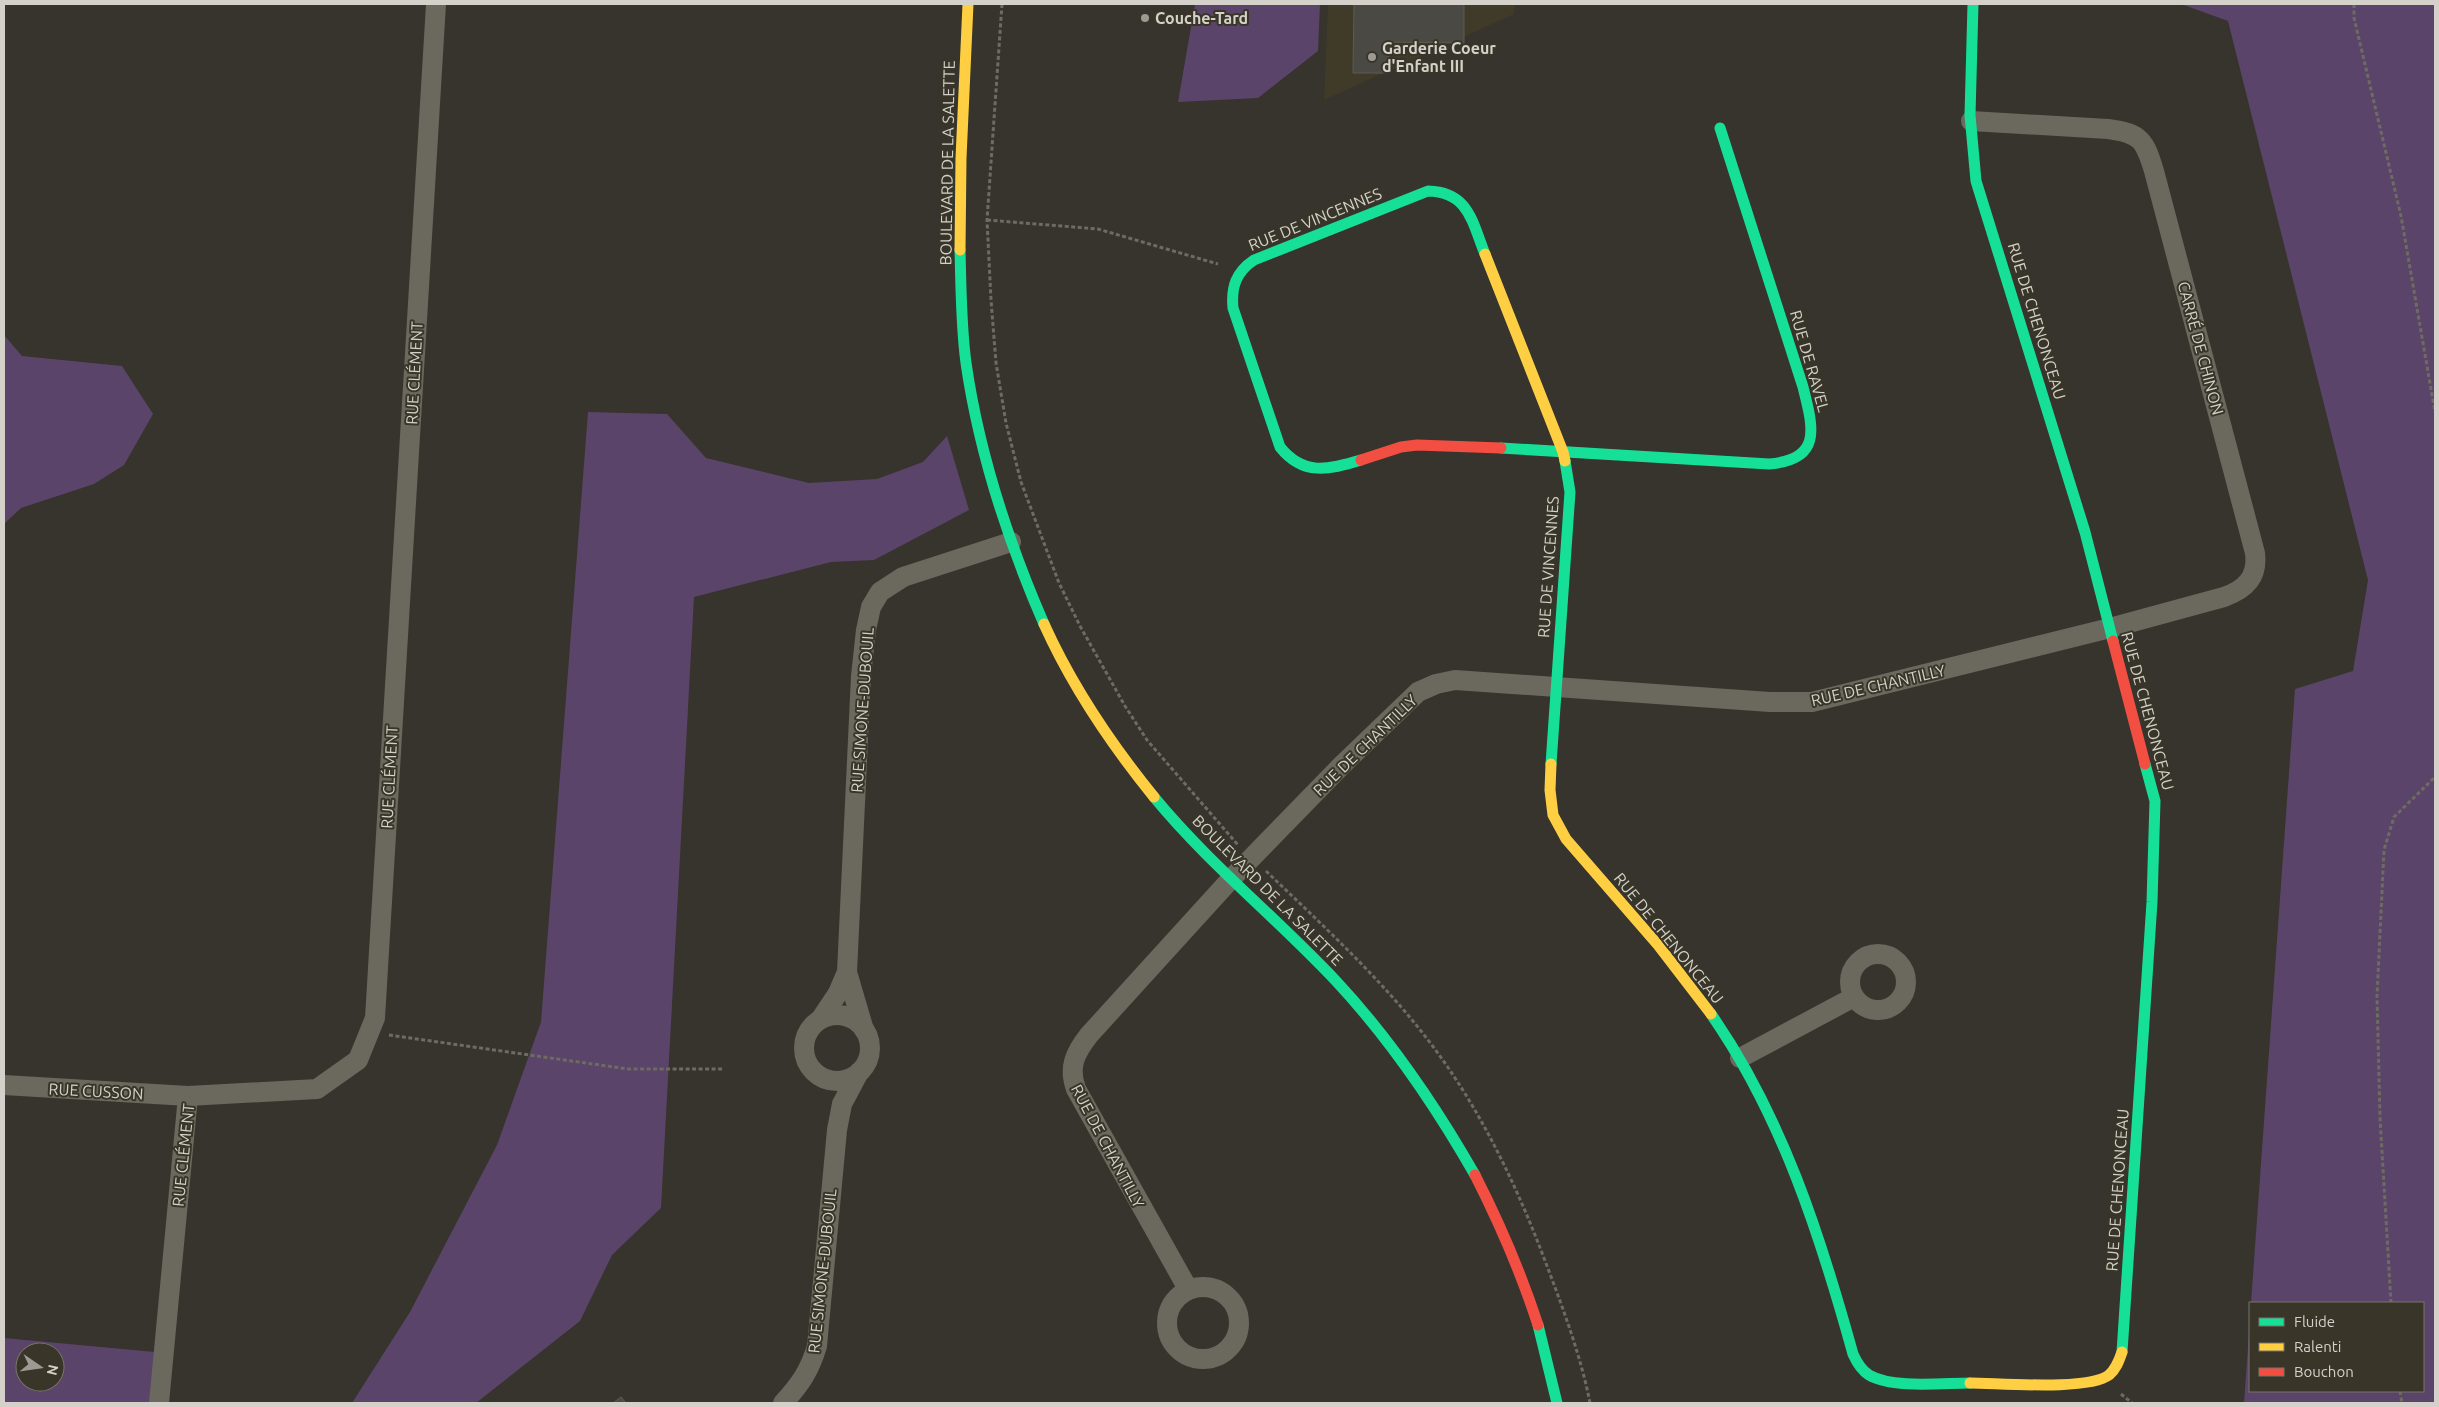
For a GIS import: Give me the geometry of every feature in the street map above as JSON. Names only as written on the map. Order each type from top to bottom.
[{"type":"street","name":"RUE CLÉMENT","points":[[159,1403],[188,1096],[317,1089],[358,1060],[375,1018],[436,4]]},
{"type":"street","name":"BOULEVARD DE LA SALETTE","points":[[968,4],[958,233],[967,366],[980,435],[1011,542],[1059,655],[1092,712],[1159,802],[1200,850],[1334,978],[1365,1012],[1431,1099],[1472,1170],[1506,1242],[1534,1315],[1557,1403]]},
{"type":"street","name":"RUE DE CHENONCEAU","points":[[1554,685],[1550,790],[1553,815],[1557,825],[1566,839],[1680,972],[1740,1058],[1777,1130],[1805,1194],[1829,1266],[1857,1364],[1865,1374],[1875,1379],[1897,1382],[2072,1384],[2097,1382],[2104,1379],[2114,1370],[2122,1352],[2124,1341],[2156,812],[2151,778],[2085,532],[1976,180],[1972,159],[1971,121],[1973,4]]},
{"type":"street","name":"CARRÉ DE CHINON","points":[[1971,121],[2108,129],[2128,133],[2142,140],[2152,165],[2255,553],[2256,568],[2247,584],[2232,594],[2110,628]]},
{"type":"street","name":"RUE DE RAVEL","points":[[1563,452],[1785,465],[1796,462],[1808,447],[1811,434],[1810,416],[1803,387],[1720,128]]},
{"type":"street","name":"RUE DE VINCENNES","points":[[1554,685],[1570,492],[1563,452],[1467,208],[1459,199],[1437,192],[1415,195],[1254,260],[1237,275],[1232,286],[1233,308],[1280,447],[1285,457],[1294,464],[1306,468],[1321,469],[1402,447],[1424,444],[1563,452]]},
{"type":"street","name":"RUE SIMONE-DUBOUIL","points":[[783,1403],[802,1382],[811,1367],[817,1346],[837,1130],[842,1104],[859,1072],[868,1060],[870,1052],[870,1044],[847,972],[861,676],[866,630],[871,606],[880,592],[891,583],[903,577],[1011,542]]},
{"type":"street","name":"RUE DE CHANTILLY","points":[[1188,1289],[1076,1089],[1072,1079],[1072,1064],[1080,1046],[1089,1035],[1230,880],[1341,766],[1418,692],[1436,684],[1455,680],[1554,685],[1802,703],[1822,700],[2110,628]]},
{"type":"street","name":"RUE SIMONE-DUBOUIL","points":[[837,1130],[834,1104],[819,1076],[807,1061],[804,1052],[808,1034],[838,993],[847,972]]},
{"type":"street","points":[[1740,1058],[1854,997]]},
{"type":"street","points":[[820,1020],[829,1016],[846,1016],[859,1024],[864,1030]]},
{"type":"street","points":[[819,1076],[836,1081],[846,1080],[859,1072]]},
{"type":"street","name":"RUE CUSSON","points":[[4,1086],[188,1096]]},
{"type":"path","points":[[1002,4],[987,220],[993,327],[1006,423],[1022,482],[1040,535],[1080,626],[1125,706],[1148,740],[1230,837]]},
{"type":"path","points":[[2354,4],[2354,18],[2401,216],[2435,412]]},
{"type":"path","points":[[987,220],[1098,229],[1227,267]]},
{"type":"path","points":[[2391,1302],[2380,1118],[2377,996],[2384,850],[2394,817],[2435,777]]},
{"type":"path","points":[[369,1032],[628,1069],[724,1069]]},
{"type":"path","points":[[2116,1389],[2132,1403]]},
{"type":"shaded area","points":[[1195,4],[1320,4],[1318,51],[1258,98],[1178,102]]},
{"type":"shaded area","name":"Garderie Coeur d'Enfant III","points":[[1328,4],[1515,4],[1514,14],[1324,100]]},
{"type":"shaded area","points":[[2181,4],[2435,4],[2435,1403],[2244,1403],[2249,1334],[2249,1392],[2424,1392],[2424,1302],[2251,1302],[2295,689],[2353,671],[2368,580],[2228,21]]},
{"type":"shaded area","points":[[4,335],[22,356],[122,366],[153,414],[124,465],[94,484],[21,508],[4,524]]},
{"type":"shaded area","points":[[588,412],[667,414],[706,458],[809,483],[877,479],[923,462],[947,436],[969,510],[874,560],[831,562],[694,597],[661,1208],[612,1255],[580,1321],[476,1403],[352,1403],[410,1312],[497,1145],[541,1022]]},
{"type":"shaded area","points":[[4,1338],[47,1342],[15,1342],[15,1392],[65,1392],[65,1344],[155,1352],[155,1403],[4,1403]]},
{"type":"building","points":[[1354,4],[1464,4],[1464,43],[1389,42],[1388,73],[1353,73]]},
{"type":"building","points":[[621,1397],[626,1403],[613,1403]]},
{"type":"traffic: fast","points":[[1973,4],[1970,115],[1976,181],[2085,532],[2113,641]]},
{"type":"traffic: fast","points":[[1501,448],[1769,464],[1799,456],[1806,448],[1810,439],[1811,428],[1810,415],[1803,387],[1720,128]]},
{"type":"traffic: fast","points":[[1361,460],[1338,466],[1317,468],[1298,463],[1280,447],[1233,308],[1234,287],[1239,275],[1254,260],[1428,191],[1442,193],[1461,203],[1472,220],[1485,254]]},
{"type":"traffic: fast","points":[[960,250],[964,349],[979,430],[996,496],[1007,529],[1044,624]]},
{"type":"traffic: fast","points":[[1551,764],[1570,492],[1565,461]]},
{"type":"traffic: fast","points":[[2122,1352],[2152,902],[2155,801],[2145,764]]},
{"type":"traffic: fast","points":[[1154,797],[1197,845],[1313,958],[1356,1003],[1394,1050],[1428,1098],[1475,1175]]},
{"type":"traffic: fast","points":[[1711,1014],[1736,1053],[1778,1135],[1812,1221],[1853,1354],[1860,1366],[1869,1375],[1891,1382],[1904,1384],[1970,1383]]},
{"type":"traffic: fast","points":[[1538,1325],[1557,1403]]},
{"type":"traffic: slow","points":[[960,250],[961,158],[968,4]]},
{"type":"traffic: slow","points":[[1485,254],[1565,461]]},
{"type":"traffic: slow","points":[[1044,624],[1067,670],[1093,714],[1154,797]]},
{"type":"traffic: slow","points":[[1551,764],[1550,790],[1553,815],[1566,839],[1658,945],[1711,1014]]},
{"type":"traffic: slow","points":[[1970,1383],[2063,1385],[2098,1380],[2111,1373],[2117,1365],[2122,1352]]},
{"type":"traffic: jam","points":[[1361,460],[1401,447],[1417,445],[1501,448]]},
{"type":"traffic: jam","points":[[2113,641],[2145,764]]},
{"type":"traffic: jam","points":[[1475,1175],[1510,1249],[1538,1325]]},
{"type":"place","name":"Couche-Tard","points":[[1145,18]]},
{"type":"place","name":"Garderie Coeur d'Enfant III","points":[[1372,57]]}]
